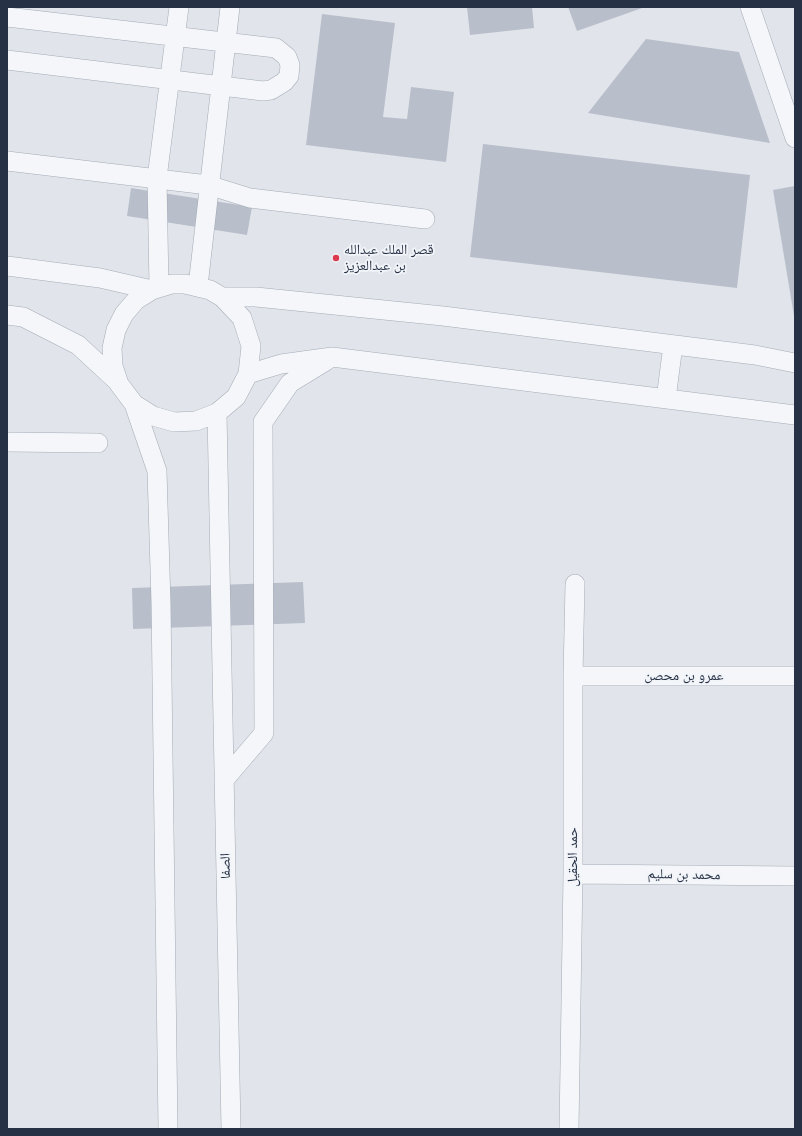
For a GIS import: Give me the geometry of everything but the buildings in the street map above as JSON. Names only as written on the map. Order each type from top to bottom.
[{"type":"street","points":[[155,289],[157,178],[179,7]]},
{"type":"street","points":[[198,286],[208,185],[230,7]]},
{"type":"street","points":[[750,7],[795,138]]},
{"type":"street","points":[[7,17],[175,35],[276,48],[288,57],[290,76],[278,88],[271,90],[220,86],[7,60]]},
{"type":"street","points":[[7,160],[208,185],[250,198],[425,219]]},
{"type":"street","points":[[7,266],[100,278],[155,289]]},
{"type":"street","points":[[119,384],[113,366],[112,348],[116,330],[124,314],[136,300],[155,289],[172,284],[198,286],[210,290],[222,297],[242,318],[251,346],[248,374],[236,397],[217,413],[196,421],[174,422],[152,416],[134,404]]},
{"type":"street","points":[[222,297],[256,297],[443,316],[755,355],[795,363]]},
{"type":"street","points":[[7,315],[23,317],[78,344],[119,384],[134,404],[157,471],[161,603],[168,1129]]},
{"type":"street","points":[[666,399],[672,345]]},
{"type":"street","points":[[248,374],[281,364],[332,357],[795,415]]},
{"type":"street","points":[[224,780],[264,733],[263,422],[290,383],[332,357]]},
{"type":"street","name":"الصفا","points":[[217,413],[231,1129]]},
{"type":"street","points":[[7,442],[98,444]]},
{"type":"street","name":"حمد الحقيل","points":[[569,1129],[575,584]]},
{"type":"street","name":"عمرو بن محصن","points":[[573,676],[795,676]]},
{"type":"street","name":"محمد بن سليم","points":[[573,874],[795,876]]},
{"type":"place","name":"قصر الملك عبدالله بن عبدالعزيز","points":[[336,258]]}]
